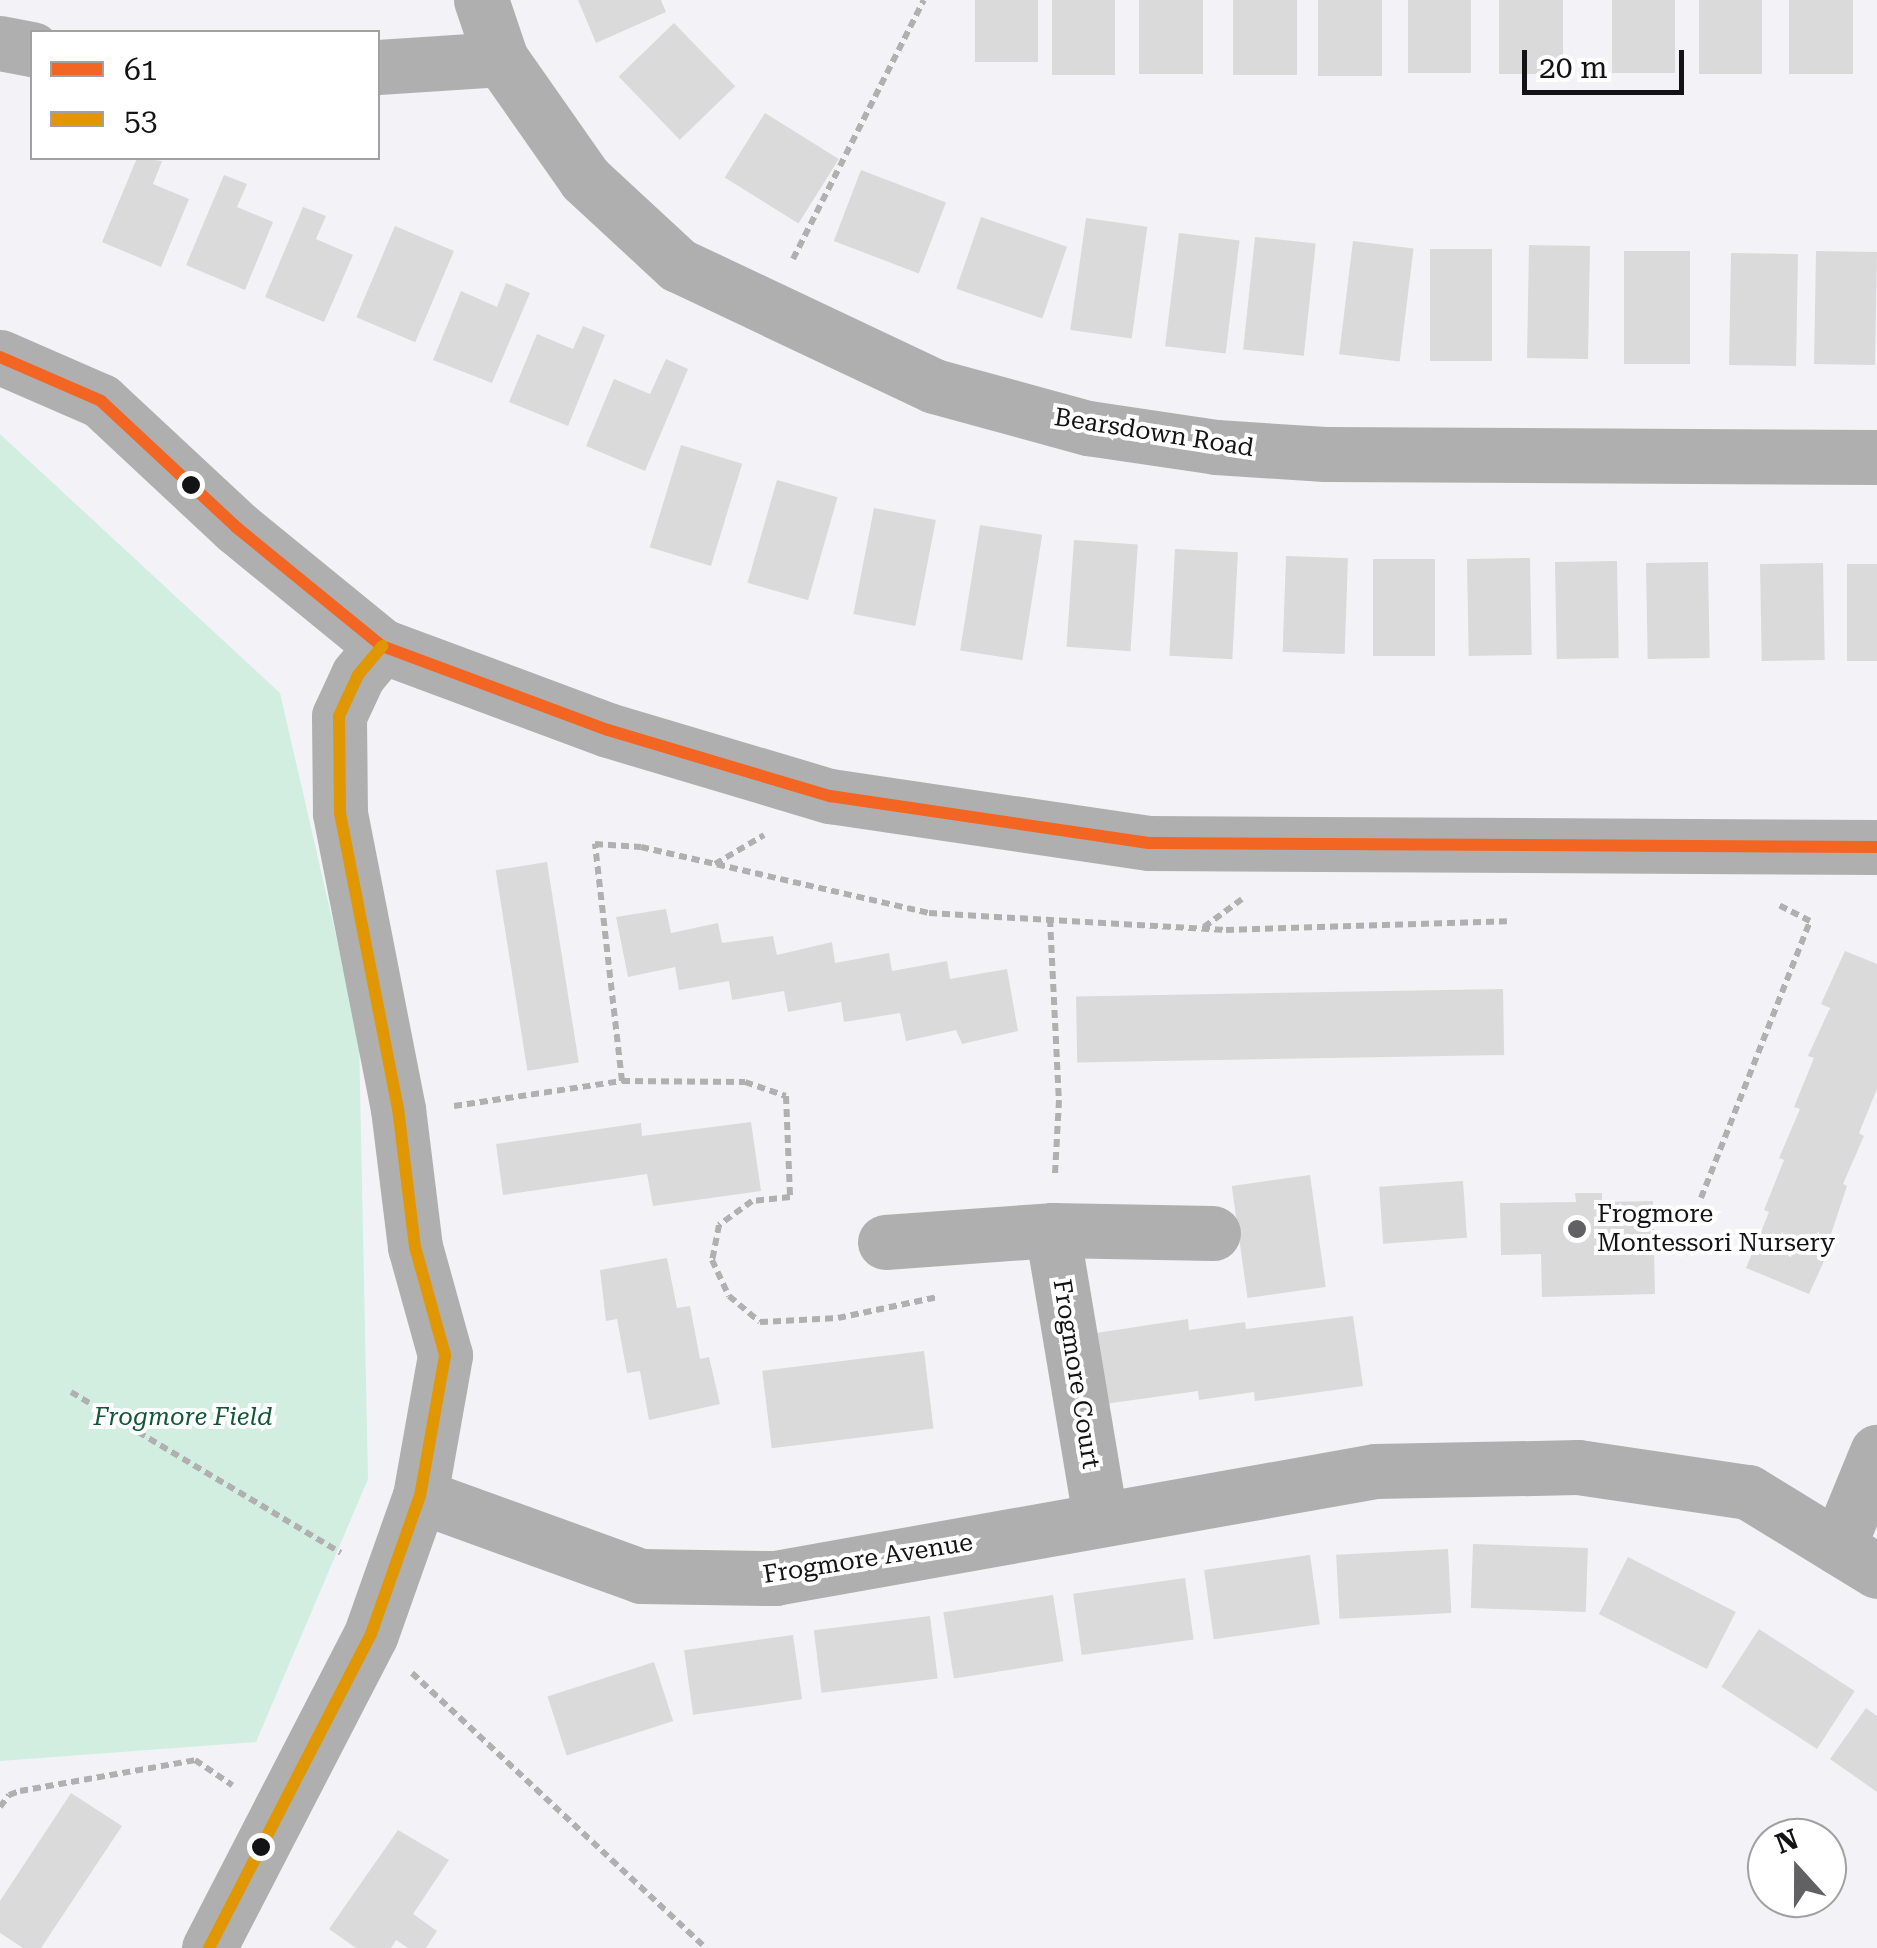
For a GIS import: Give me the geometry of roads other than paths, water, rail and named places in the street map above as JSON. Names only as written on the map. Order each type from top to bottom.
[{"type":"street","name":"Bearsdown Road","points":[[481,0],[501,60],[599,192],[678,265],[934,386],[1088,428],[1216,447],[1325,454],[1877,457]]},
{"type":"street","points":[[0,43],[30,49]]},
{"type":"street","points":[[380,67],[501,60]]},
{"type":"street","points":[[0,357],[100,401],[236,527],[382,646],[608,730],[830,796],[1149,843],[1877,847]]},
{"type":"street","points":[[221,1942],[371,1634],[420,1496],[446,1355],[415,1246],[398,1109],[340,814],[339,716],[358,675],[382,646]]},
{"type":"street","points":[[886,1242],[1052,1230],[1214,1232]]},
{"type":"street","name":"Frogmore Court","points":[[1052,1230],[1100,1518]]},
{"type":"street","points":[[1858,1559],[1877,1452]]},
{"type":"street","name":"Frogmore Avenue","points":[[420,1496],[641,1576],[775,1578],[1375,1471],[1578,1467],[1748,1492],[1858,1559]]},
{"type":"place","name":"Frogmore Montessori Nursery","points":[[1577,1229]]},
{"type":"park label","name":"Frogmore Field","points":[[183,1417]]}]
